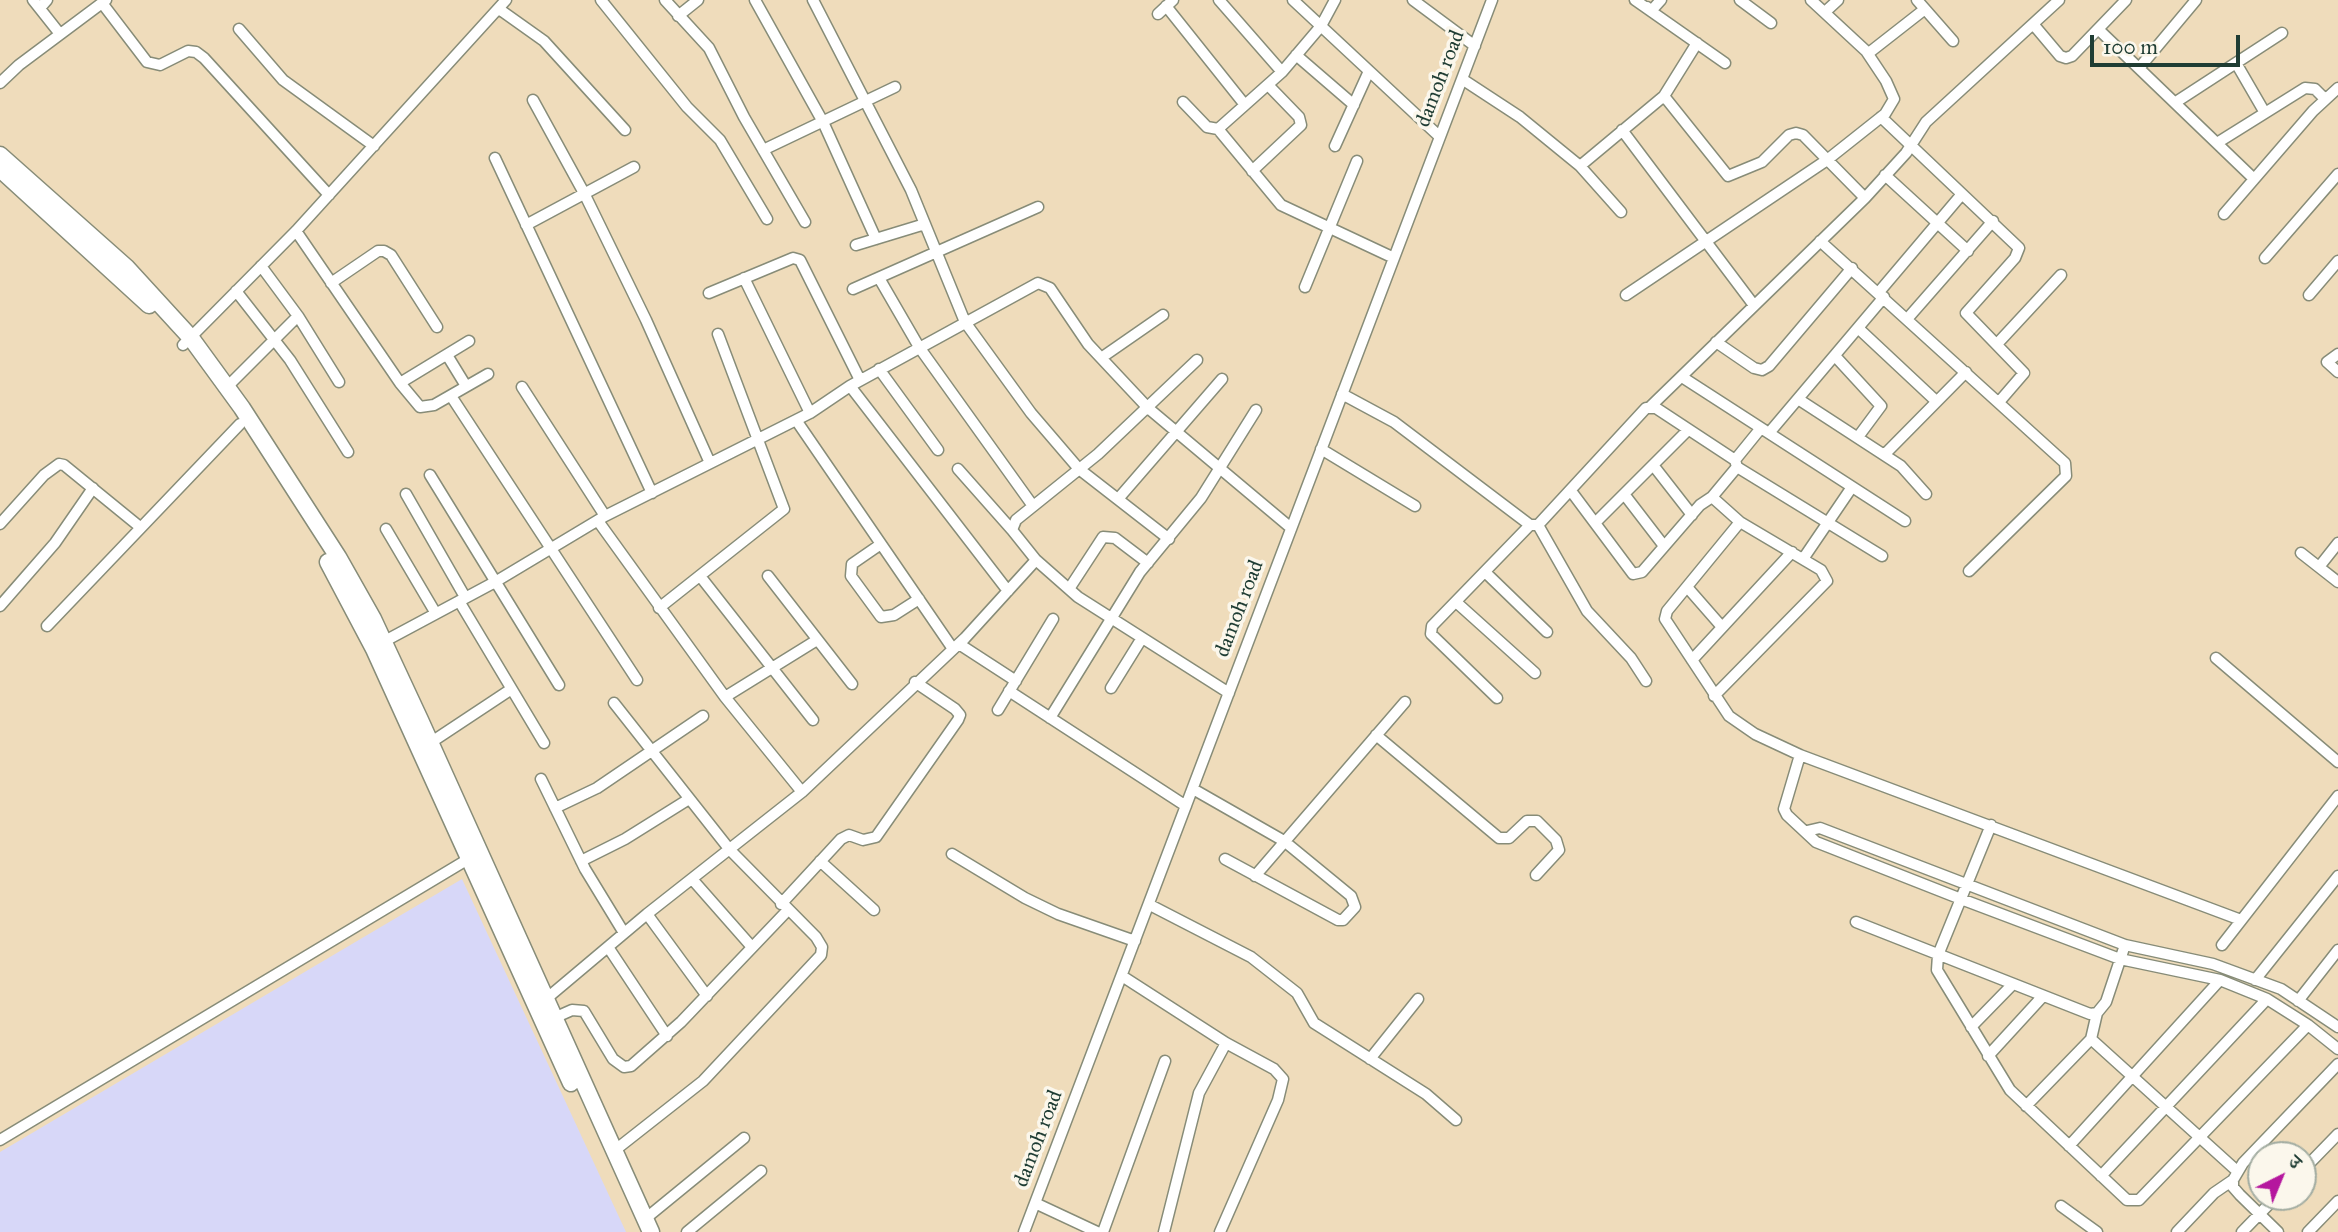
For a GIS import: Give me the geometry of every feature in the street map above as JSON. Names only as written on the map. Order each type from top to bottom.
[{"type":"main road","points":[[0,155],[126,267],[227,387],[312,515],[355,586],[430,743],[614,1151],[645,1228]]},
{"type":"main road","points":[[0,169],[187,341],[312,535],[361,622],[645,1228]]},
{"type":"street","points":[[601,0],[687,107],[720,140],[767,219]]},
{"type":"street","points":[[665,0],[709,48],[804,222]]},
{"type":"street","points":[[678,16],[698,0]]},
{"type":"street","points":[[755,0],[823,122],[876,239]]},
{"type":"street","points":[[813,0],[867,101],[925,224],[965,322],[1031,413],[1079,469],[1169,539]]},
{"type":"street","points":[[1219,0],[1282,72]]},
{"type":"street","points":[[1293,0],[1440,137]]},
{"type":"street","points":[[1218,129],[1282,72],[1321,26],[1335,0]]},
{"type":"street","points":[[1413,0],[1475,46]]},
{"type":"street","name":"damoh road","points":[[1024,1232],[1492,0]]},
{"type":"street","points":[[1638,0],[1726,63]]},
{"type":"street","points":[[1651,11],[1661,0]]},
{"type":"street","points":[[1740,0],[1771,23]]},
{"type":"street","points":[[1626,295],[1704,240],[1827,160],[1881,117],[1894,99],[1886,81],[1866,51],[1811,0]]},
{"type":"street","points":[[1825,12],[1838,0]]},
{"type":"street","points":[[1917,0],[1953,41]]},
{"type":"street","points":[[1497,698],[1433,639],[1432,626],[1571,491],[1753,304],[1865,198],[1911,146],[1926,122],[2059,0]]},
{"type":"street","points":[[2033,24],[2060,56],[2066,58],[2126,0]]},
{"type":"street","points":[[2140,66],[2196,0]]},
{"type":"street","points":[[0,83],[104,2],[147,62],[160,65],[188,51],[196,52],[204,58],[329,195]]},
{"type":"street","points":[[40,3],[60,34]]},
{"type":"street","points":[[187,341],[296,231],[503,4],[544,41],[625,130]]},
{"type":"street","points":[[1165,7],[1245,105]]},
{"type":"street","points":[[1866,51],[1870,52],[1925,9]]},
{"type":"street","points":[[239,29],[283,80],[374,146]]},
{"type":"street","points":[[2098,29],[2140,66],[2253,178]]},
{"type":"street","points":[[2176,102],[2282,33]]},
{"type":"street","points":[[1580,166],[1664,96],[1697,43]]},
{"type":"street","points":[[1296,55],[1354,104]]},
{"type":"street","points":[[2236,62],[2265,113]]},
{"type":"street","points":[[1335,145],[1369,71]]},
{"type":"street","points":[[1462,79],[1520,117],[1580,166],[1621,212]]},
{"type":"street","points":[[1252,171],[1301,125],[1299,117],[1268,85]]},
{"type":"street","points":[[763,150],[895,87]]},
{"type":"street","points":[[2217,144],[2305,88],[2315,89],[2325,99]]},
{"type":"street","points":[[2224,214],[2253,178],[2338,88]]},
{"type":"street","points":[[1664,96],[1728,176],[1762,162],[1789,135],[1796,133],[1803,135],[1865,198]]},
{"type":"street","points":[[533,100],[584,193],[646,320],[710,464]]},
{"type":"street","points":[[1183,102],[1207,127],[1218,129],[1281,205],[1394,258]]},
{"type":"street","points":[[1881,117],[2017,243],[2018,253],[1966,313],[2024,373],[1999,402]]},
{"type":"street","points":[[1622,131],[1753,304]]},
{"type":"street","points":[[495,158],[652,493]]},
{"type":"street","points":[[1305,287],[1357,161]]},
{"type":"street","points":[[526,225],[634,167]]},
{"type":"street","points":[[2265,258],[2338,174]]},
{"type":"street","points":[[1885,175],[1968,251]]},
{"type":"street","points":[[1571,491],[1597,521],[1633,574],[1642,572],[1704,501],[1713,497],[1736,463],[1835,356],[1962,194]]},
{"type":"street","points":[[853,289],[1038,207]]},
{"type":"street","points":[[1908,318],[1993,221]]},
{"type":"street","points":[[856,245],[925,224]]},
{"type":"street","points":[[296,231],[419,407],[434,405],[488,374]]},
{"type":"street","points":[[1820,241],[1882,294],[2065,463],[2068,470],[2066,476],[1969,571]]},
{"type":"street","points":[[331,283],[378,251],[384,251],[391,255],[436,327]]},
{"type":"street","points":[[709,293],[793,258],[800,260],[860,380]]},
{"type":"street","points":[[2309,295],[2338,261]]},
{"type":"street","points":[[261,266],[298,316],[339,382]]},
{"type":"street","points":[[1716,342],[1754,368],[1762,370],[1769,366],[1852,268]]},
{"type":"street","points":[[1997,344],[2061,275]]},
{"type":"street","points":[[744,278],[810,413]]},
{"type":"street","points":[[879,278],[919,347],[1033,506]]},
{"type":"street","points":[[383,642],[495,582],[602,518],[810,413],[879,369],[1038,283],[1044,283],[1101,358],[1148,408],[1291,528]]},
{"type":"street","points":[[236,291],[275,340],[348,452]]},
{"type":"street","points":[[1101,358],[1163,315]]},
{"type":"street","points":[[227,387],[298,316]]},
{"type":"street","points":[[1858,328],[1936,401]]},
{"type":"street","points":[[659,608],[784,509],[718,334]]},
{"type":"street","points":[[400,383],[469,341]]},
{"type":"street","points":[[2338,354],[2327,362],[2338,372]]},
{"type":"street","points":[[447,355],[466,386]]},
{"type":"street","points":[[1835,356],[1881,406],[1858,437]]},
{"type":"street","points":[[1012,530],[1013,524],[1148,408],[1197,360]]},
{"type":"street","points":[[879,369],[938,450]]},
{"type":"street","points":[[1884,455],[1966,372]]},
{"type":"street","points":[[1682,377],[1905,521]]},
{"type":"street","points":[[1118,499],[1222,379]]},
{"type":"street","points":[[850,386],[1008,591]]},
{"type":"street","points":[[522,387],[659,608],[725,698],[802,792]]},
{"type":"street","points":[[1342,394],[1394,422],[1534,525],[1587,611],[1631,658],[1646,681]]},
{"type":"street","points":[[451,396],[637,680]]},
{"type":"street","points":[[1798,399],[1900,466],[1926,494]]},
{"type":"street","points":[[1651,406],[1882,555]]},
{"type":"street","points":[[1050,718],[1147,563],[1169,539],[1220,468],[1256,410]]},
{"type":"street","points":[[796,420],[919,599],[956,646],[1016,681]]},
{"type":"street","points":[[47,626],[240,424]]},
{"type":"street","points":[[1597,521],[1688,430]]},
{"type":"street","points":[[1321,449],[1415,506]]},
{"type":"street","points":[[0,524],[44,475],[59,464],[140,527]]},
{"type":"street","points":[[1653,465],[1692,515]]},
{"type":"street","points":[[958,469],[1036,560],[1069,589],[1229,693]]},
{"type":"street","points":[[430,475],[559,685]]},
{"type":"street","points":[[1803,559],[1852,486]]},
{"type":"street","points":[[0,606],[55,543],[93,488]]},
{"type":"street","points":[[406,494],[510,690],[544,743]]},
{"type":"street","points":[[1624,494],[1664,546]]},
{"type":"street","points":[[1713,497],[1740,522],[1826,575],[1825,587],[1714,696]]},
{"type":"street","points":[[1740,522],[1667,611],[1665,618],[1729,716],[1755,734],[1797,750],[1800,755],[2241,920]]},
{"type":"street","points":[[386,529],[435,612]]},
{"type":"street","points":[[1069,589],[1103,537],[1115,538],[1147,563]]},
{"type":"street","points":[[2319,567],[2338,543]]},
{"type":"street","points":[[881,544],[852,564],[851,576],[881,617],[894,615],[919,599]]},
{"type":"street","points":[[1692,660],[1792,552]]},
{"type":"street","points":[[2301,553],[2338,582]]},
{"type":"street","points":[[545,999],[647,914],[802,792],[956,646],[1036,560]]},
{"type":"street","points":[[1485,572],[1547,632]]},
{"type":"street","points":[[701,576],[813,720]]},
{"type":"street","points":[[768,576],[852,684]]},
{"type":"street","points":[[1687,587],[1722,627]]},
{"type":"street","points":[[1456,602],[1535,673]]},
{"type":"street","points":[[998,710],[1053,619]]},
{"type":"street","points":[[1111,688],[1142,638]]},
{"type":"street","points":[[725,698],[817,639]]},
{"type":"street","points":[[2216,658],[2338,762]]},
{"type":"street","points":[[554,1018],[572,1010],[584,1011],[613,1059],[624,1068],[631,1066],[667,1036],[751,946],[820,862],[849,835],[863,840],[876,837],[958,720],[960,715],[955,709],[915,682]]},
{"type":"street","points":[[430,743],[510,690]]},
{"type":"street","points":[[1009,691],[1186,806]]},
{"type":"street","points":[[1255,876],[1405,702]]},
{"type":"street","points":[[614,703],[730,850],[820,943],[821,955],[703,1082],[614,1151]]},
{"type":"street","points":[[555,808],[597,788],[703,716]]},
{"type":"street","points":[[1376,735],[1499,838],[1509,838],[1527,821],[1537,821],[1556,840],[1559,850],[1536,875]]},
{"type":"street","points":[[1800,755],[1784,809],[1816,842],[2120,959],[2220,980],[2267,999],[2308,1024],[2338,1049]]},
{"type":"street","points":[[541,779],[581,861],[624,933]]},
{"type":"street","points":[[1192,789],[1284,841],[1351,895],[1355,907],[1343,920],[1331,917],[1225,859]]},
{"type":"street","points":[[2222,944],[2338,796]]},
{"type":"street","points":[[581,861],[625,839],[689,799]]},
{"type":"street","points":[[1991,825],[1938,955],[1937,970],[2004,1082],[2127,1200],[2134,1202],[2308,1024]]},
{"type":"street","points":[[1807,831],[1820,828],[2125,946],[2213,964],[2281,989],[2338,1027]]},
{"type":"street","points":[[952,853],[1025,898],[1103,932],[1135,942]]},
{"type":"street","points":[[0,1140],[470,859]]},
{"type":"street","points":[[820,862],[874,909]]},
{"type":"street","points":[[2255,980],[2338,876]]},
{"type":"street","points":[[692,879],[751,946]]},
{"type":"street","points":[[1150,905],[1251,957],[1297,993],[1314,1023],[1426,1094],[1457,1120]]},
{"type":"street","points":[[647,914],[707,996]]},
{"type":"street","points":[[1856,922],[2090,1014],[2097,1013]]},
{"type":"street","points":[[2026,1106],[2091,1039],[2097,1013],[2106,1002],[2125,946]]},
{"type":"street","points":[[608,947],[667,1036]]},
{"type":"street","points":[[2298,1001],[2338,950]]},
{"type":"street","points":[[1122,976],[1226,1043],[1280,1073],[1283,1086],[1220,1232]]},
{"type":"street","points":[[2069,1146],[2220,980]]},
{"type":"street","points":[[1971,1027],[2013,984]]},
{"type":"street","points":[[1988,1056],[2043,996]]},
{"type":"street","points":[[1370,1059],[1418,999]]},
{"type":"street","points":[[2101,1176],[2267,999]]},
{"type":"street","points":[[2091,1039],[2200,1137],[2235,1175]]},
{"type":"street","points":[[1164,1232],[1199,1093],[1226,1043]]},
{"type":"street","points":[[1035,1203],[1100,1232],[1164,1061]]},
{"type":"street","points":[[2177,1232],[2235,1175],[2338,1064]]},
{"type":"street","points":[[2317,1156],[2338,1134]]},
{"type":"street","points":[[645,1228],[744,1138]]},
{"type":"street","points":[[687,1232],[761,1171]]},
{"type":"street","points":[[2235,1175],[2233,1187],[2278,1232]]},
{"type":"street","points":[[2308,1232],[2338,1201]]},
{"type":"street","points":[[2061,1206],[2097,1232]]},
{"type":"street","points":[[2242,1232],[2262,1211]]},
{"type":"shaded area","points":[[462,879],[626,1232],[0,1232],[0,1152]]}]
